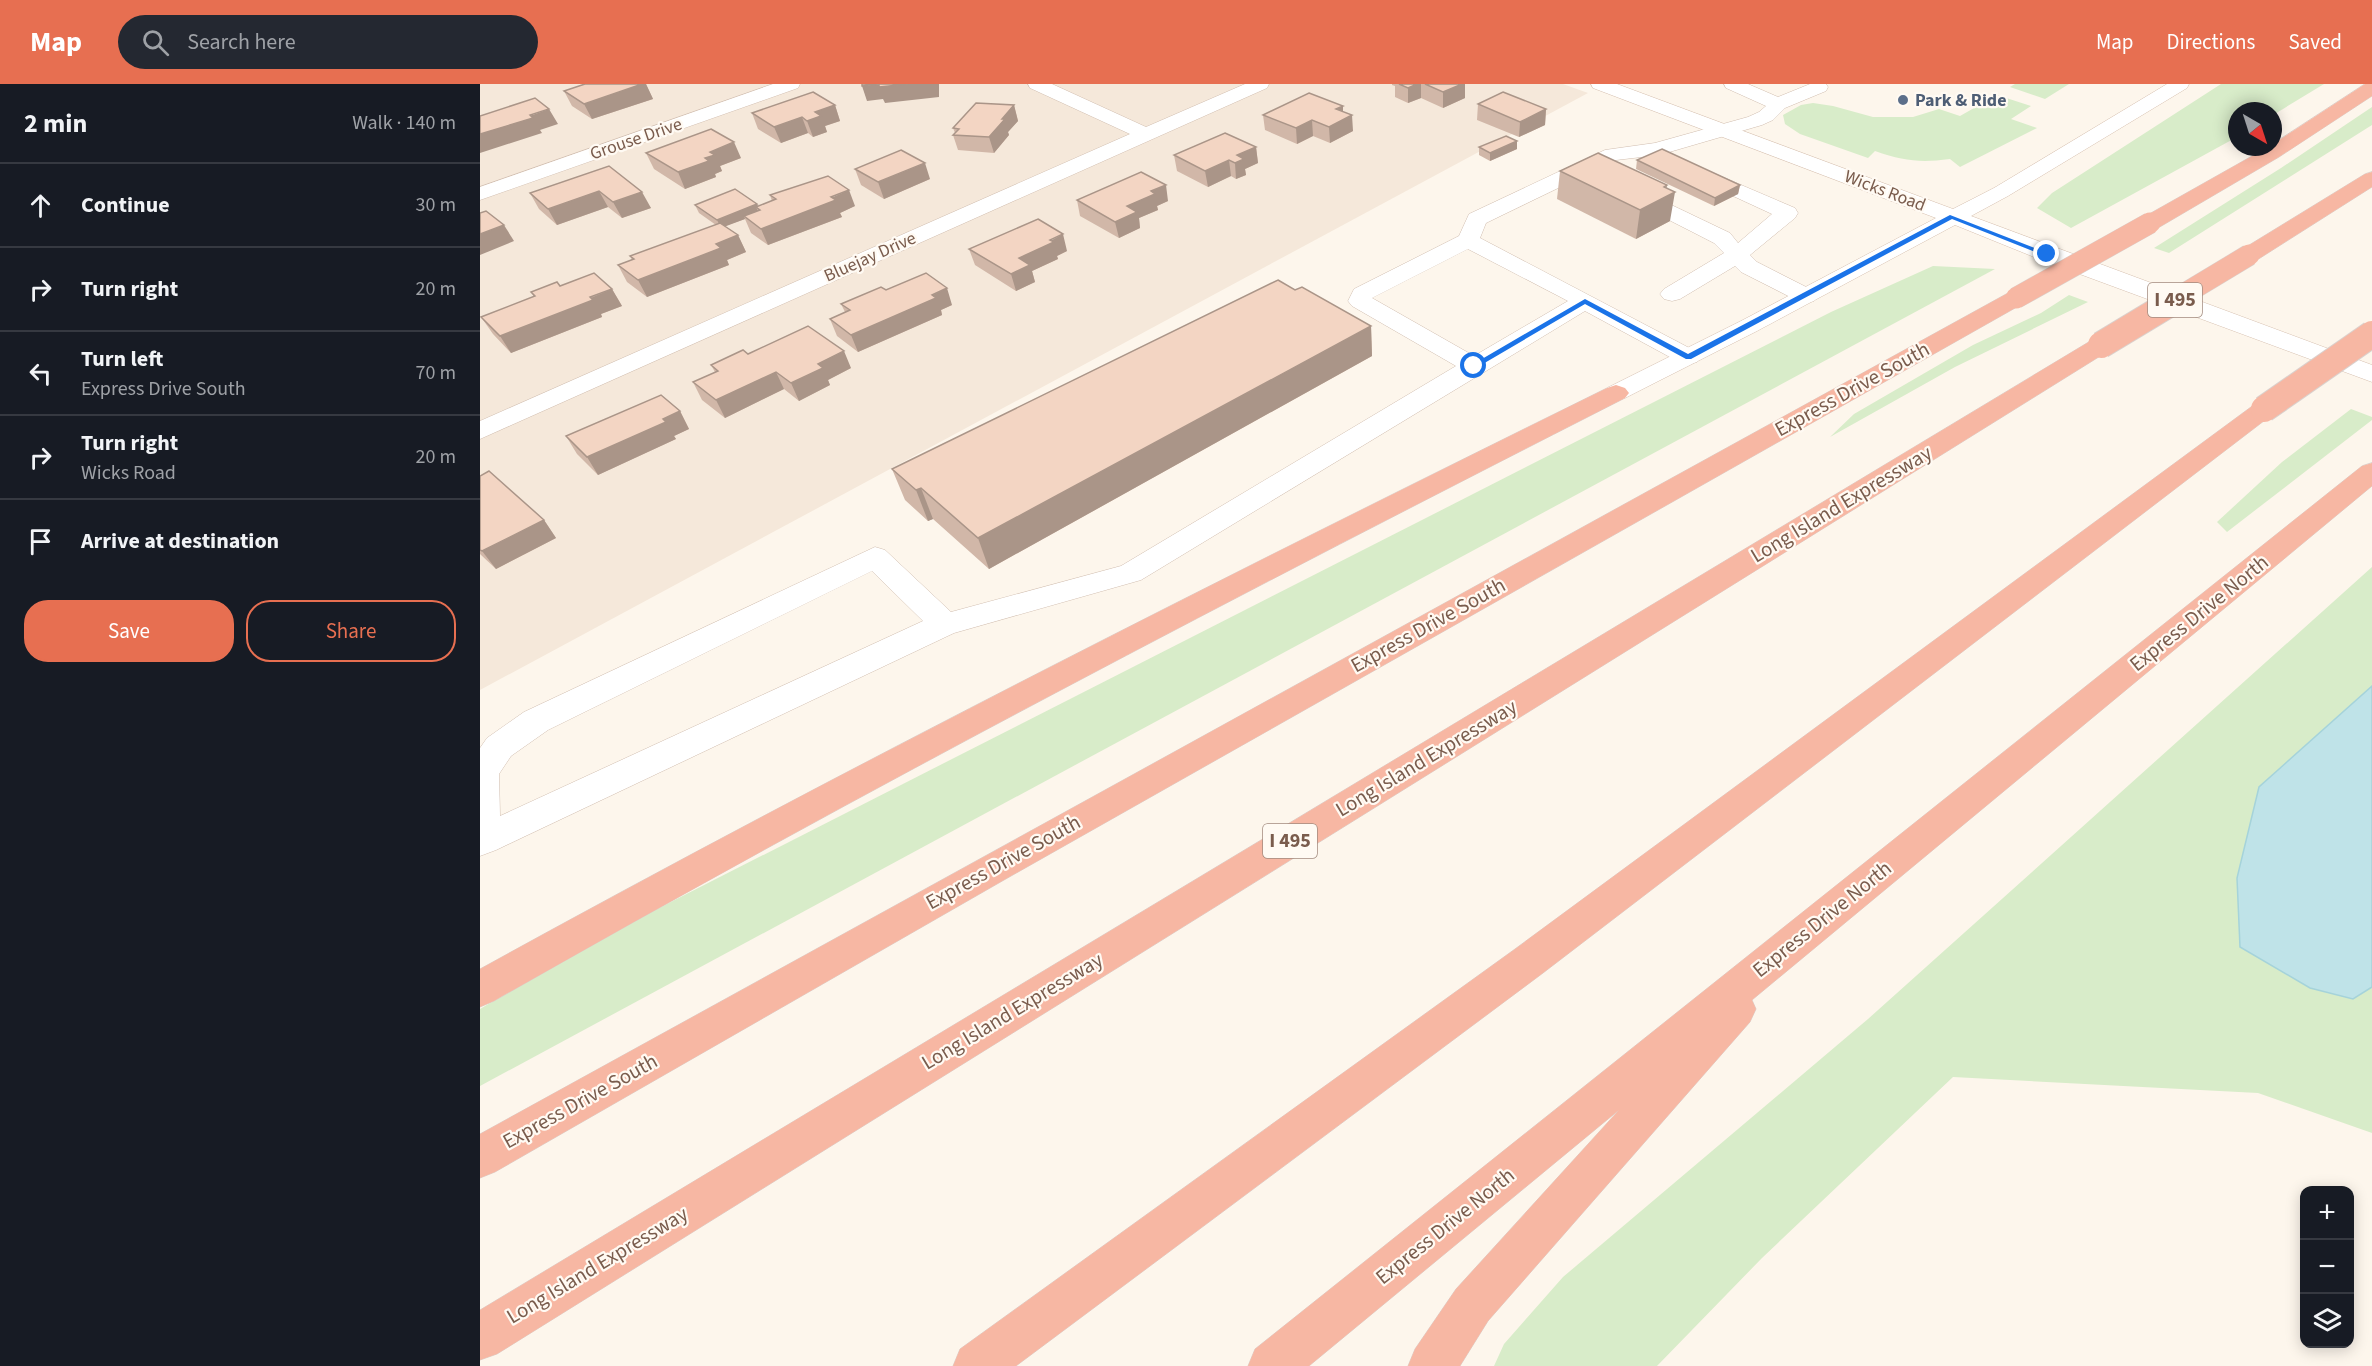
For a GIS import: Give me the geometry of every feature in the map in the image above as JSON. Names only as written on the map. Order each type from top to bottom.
[{"type":"highway","name":"Express Drive South","points":[[480,1157],[2150,222],[2272,153],[2372,88]]},
{"type":"highway","name":"Long Island Expressway","points":[[480,1337],[2372,178]]},
{"type":"highway","points":[[977,1366],[1548,947],[2264,409],[2372,334]]},
{"type":"highway","points":[[480,989],[686,873],[867,775],[1285,558],[1616,393]]},
{"type":"highway","name":"Express Drive North","points":[[1272,1366],[2372,472]]},
{"type":"highway","points":[[1432,1366],[1472,1305],[1508,1262],[1805,932]]},
{"type":"main road","name":"Grouse Drive","points":[[480,194],[791,84]]},
{"type":"main road","points":[[1037,84],[1145,134]]},
{"type":"main road","name":"Bluejay Drive","points":[[480,431],[1260,84]]},
{"type":"main road","name":"Wicks Road","points":[[1600,84],[2047,254],[2372,374]]},
{"type":"main road","points":[[1732,84],[1778,104]]},
{"type":"main road","points":[[1616,393],[1806,296],[2001,192],[2180,84]]},
{"type":"main road","points":[[1474,366],[1360,301],[1362,294],[1468,240],[1477,219],[1612,154],[1648,150],[1724,130],[1766,116],[1778,104],[1819,87]]},
{"type":"main road","points":[[1648,150],[1787,213],[1737,255],[1672,294]]},
{"type":"main road","points":[[1581,169],[1722,238],[1749,267],[1806,296]]},
{"type":"main road","points":[[1468,240],[1688,357]]},
{"type":"main road","points":[[945,624],[875,557],[536,721],[499,747],[482,772],[481,840],[945,624],[1131,573],[1585,301]]},
{"type":"shaded area","points":[[480,84],[1563,84],[1588,93],[480,690]]},
{"type":"green space","points":[[2015,84],[2069,84],[2045,99],[2010,87]]},
{"type":"green space","points":[[2221,84],[2324,84],[2282,110],[2282,102],[2228,102],[2228,142],[2071,228],[2037,208],[2052,193]]},
{"type":"green space","points":[[1997,95],[2031,106],[2011,119],[2037,128],[1960,167],[1950,159],[1912,160],[1875,151],[1868,158],[1800,134],[1785,124],[1783,115],[1801,105],[1813,103],[1873,117],[1913,117],[1939,109],[1960,116]]},
{"type":"green space","points":[[2372,107],[2372,125],[2169,253],[2154,248],[2281,168]]},
{"type":"green space","points":[[1933,266],[1995,269],[480,1086],[480,1009],[602,937],[1831,312]]},
{"type":"green space","points":[[2069,295],[2088,302],[1955,367],[1830,437],[1854,414],[1973,345],[2041,313]]},
{"type":"green space","points":[[2351,409],[2372,417],[2372,420],[2227,532],[2217,522],[2282,462]]},
{"type":"green space","points":[[2372,567],[2372,686],[2259,787],[2240,947],[2311,988],[2353,999],[2372,987],[2372,1133],[2258,1093],[1953,1077],[1762,1258],[1657,1366],[1494,1366],[1504,1344],[1563,1277],[1868,1019]]},
{"type":"water","points":[[2372,686],[2372,987],[2353,999],[2310,988],[2240,947],[2237,878],[2259,787]]},
{"type":"building","points":[[585,84],[642,84],[584,104],[564,91]]},
{"type":"building","points":[[879,84],[908,84],[879,87]]},
{"type":"building","points":[[1399,84],[1417,84],[1408,88]]},
{"type":"building","points":[[1425,84],[1462,84],[1443,92]]},
{"type":"building","points":[[813,92],[835,105],[815,112],[821,116],[807,121],[802,117],[774,127],[752,113]]},
{"type":"building","points":[[1503,92],[1546,109],[1520,122],[1478,104]]},
{"type":"building","points":[[1309,93],[1343,106],[1336,109],[1352,115],[1329,127],[1312,120],[1296,128],[1263,115]]},
{"type":"building","points":[[535,98],[549,109],[530,115],[533,118],[480,134],[480,116]]},
{"type":"building","points":[[976,103],[1014,105],[989,137],[953,135],[959,129],[953,128]]},
{"type":"building","points":[[711,129],[734,142],[710,152],[715,155],[705,158],[709,161],[678,172],[646,153]]},
{"type":"building","points":[[1225,133],[1256,147],[1237,155],[1244,159],[1235,163],[1229,160],[1205,171],[1174,155]]},
{"type":"building","points":[[1506,136],[1517,141],[1490,153],[1479,147]]},
{"type":"building","points":[[1662,149],[1740,185],[1715,198],[1637,160]]},
{"type":"building","points":[[901,150],[925,163],[878,182],[855,169]]},
{"type":"building","points":[[1598,153],[1667,185],[1664,187],[1675,192],[1640,210],[1560,171]]},
{"type":"building","points":[[609,166],[642,192],[613,202],[599,191],[548,209],[530,193]]},
{"type":"building","points":[[1141,172],[1166,185],[1151,191],[1155,194],[1127,206],[1137,212],[1115,222],[1077,200]]},
{"type":"building","points":[[828,176],[849,190],[831,197],[836,200],[761,229],[744,216],[760,210],[756,207],[776,199],[770,195]]},
{"type":"building","points":[[735,189],[757,204],[717,220],[695,205]]},
{"type":"building","points":[[486,211],[504,225],[480,234],[480,213]]},
{"type":"building","points":[[1038,219],[1063,234],[1050,240],[1054,242],[1019,258],[1030,265],[1011,274],[969,249]]},
{"type":"building","points":[[720,223],[738,235],[716,244],[721,248],[638,280],[618,265],[634,259],[630,256]]},
{"type":"building","points":[[594,273],[612,289],[590,297],[593,300],[500,336],[481,317],[535,296],[531,292],[557,282],[560,286]]},
{"type":"building","points":[[926,273],[947,288],[932,295],[936,298],[851,335],[830,319],[850,310],[841,304],[881,287],[886,290]]},
{"type":"building","points":[[1278,280],[1295,290],[1302,287],[1371,326],[978,538],[921,488],[916,490],[892,469]]},
{"type":"building","points":[[808,326],[844,351],[818,364],[823,368],[791,383],[776,372],[716,400],[693,382],[718,371],[711,365],[743,350],[748,354]]},
{"type":"building","points":[[661,395],[680,411],[663,419],[666,422],[587,457],[566,436]]},
{"type":"building","points":[[489,471],[544,520],[482,551],[480,550],[480,476]]},
{"type":"place","name":"Park & Ride","points":[[1903,100]]},
{"type":"route","points":[[1474,366],[1585,301],[1688,357],[1952,217],[2047,254]]}]
